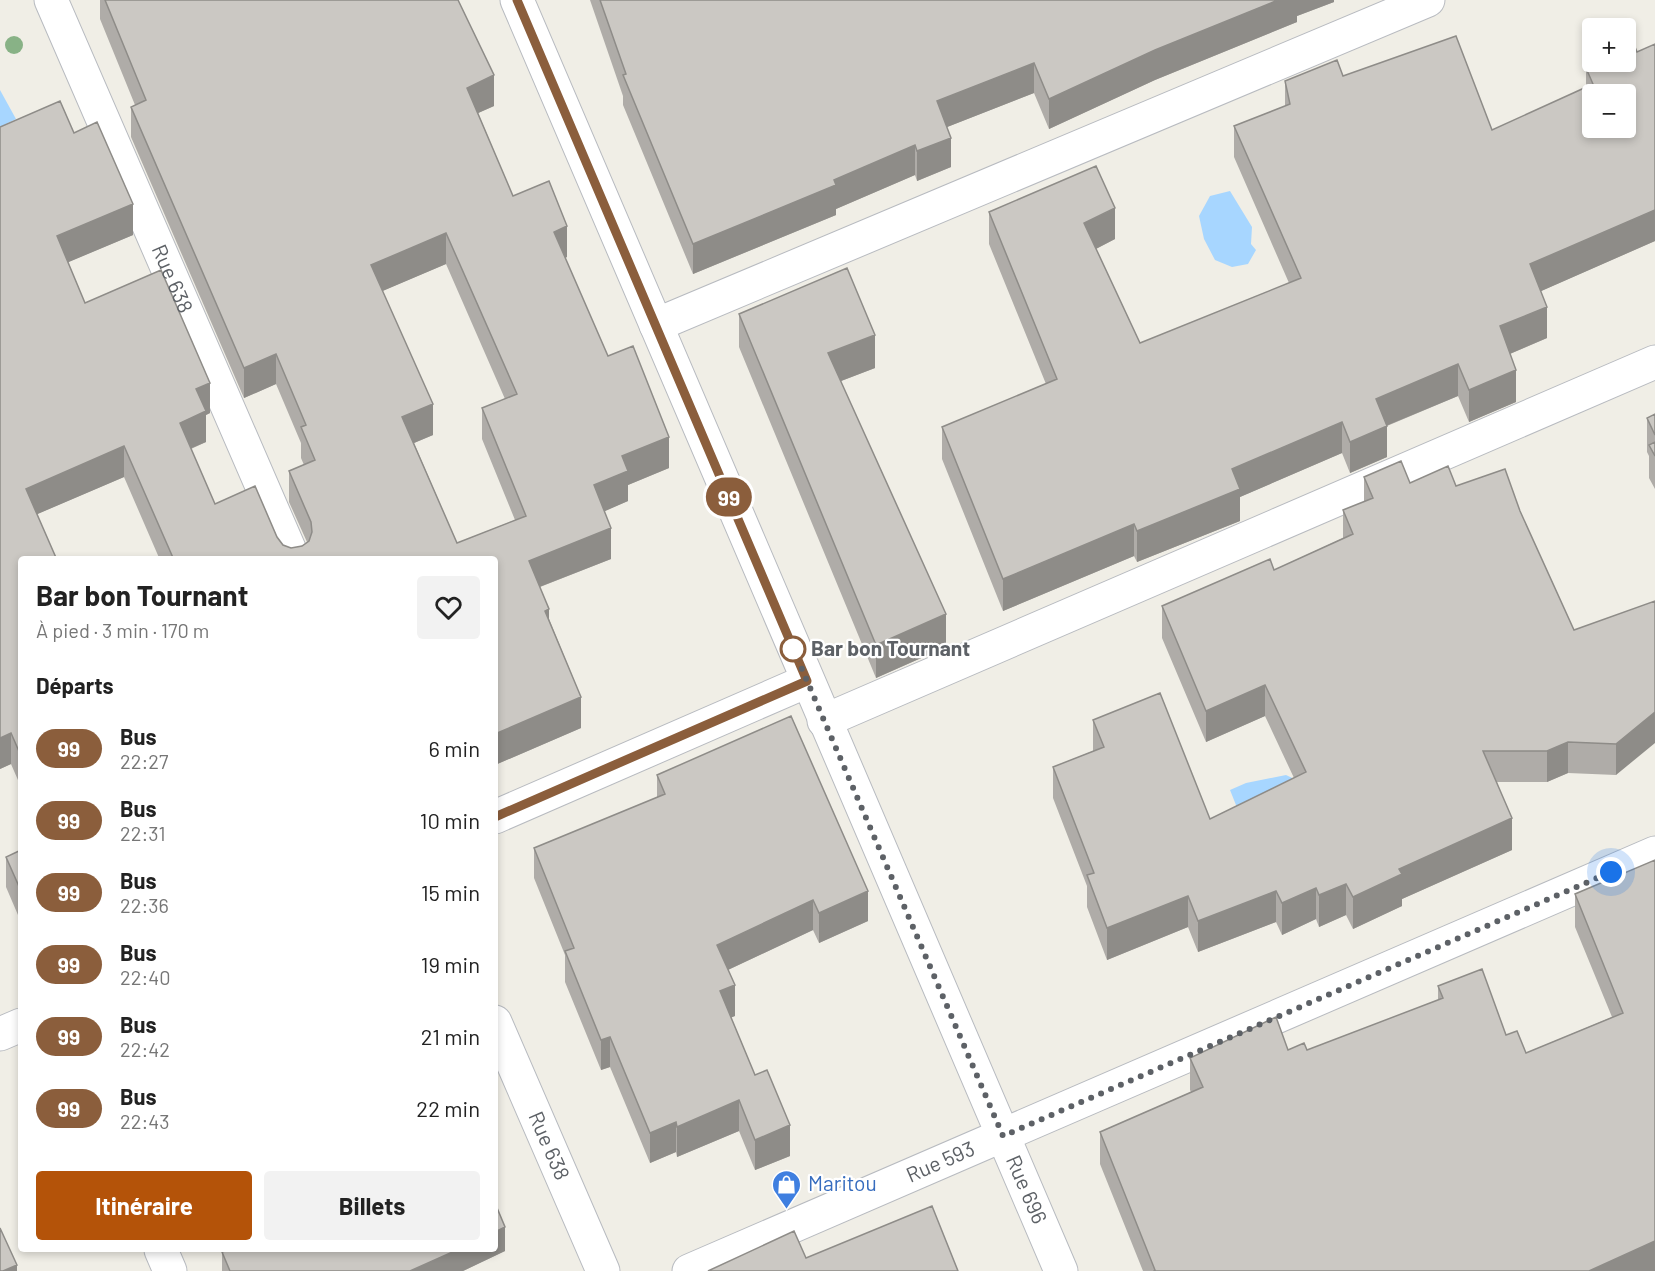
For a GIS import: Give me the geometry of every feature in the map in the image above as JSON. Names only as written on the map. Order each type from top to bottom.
[{"type":"street","name":"Rue 638","points":[[51,0],[292,556]]},
{"type":"street","name":"Rue 696","points":[[517,0],[824,722],[1061,1271]]},
{"type":"street","points":[[656,325],[1428,0]]},
{"type":"street","points":[[824,722],[1655,362]]},
{"type":"street","points":[[498,816],[807,681]]},
{"type":"street","name":"Rue 593","points":[[689,1271],[1655,853]]},
{"type":"street","points":[[0,1034],[18,1026]]},
{"type":"street","name":"Rue 638","points":[[498,1029],[603,1271]]},
{"type":"street","points":[[162,1252],[170,1271]]},
{"type":"water","points":[[0,90],[16,119],[0,127]]},
{"type":"water","points":[[1230,191],[1252,227],[1251,244],[1256,250],[1248,264],[1232,267],[1215,260],[1204,239],[1199,216],[1210,196]]},
{"type":"water","points":[[1286,775],[1311,787],[1240,815],[1230,790],[1246,783]]},
{"type":"building","points":[[105,0],[458,0],[494,75],[467,88],[513,196],[549,181],[567,226],[554,232],[608,356],[633,346],[669,437],[622,456],[628,471],[594,485],[611,528],[529,561],[549,609],[545,611],[581,697],[498,733],[498,556],[172,556],[124,446],[26,489],[55,556],[18,556],[18,749],[11,733],[0,738],[0,127],[60,101],[74,133],[97,122],[133,204],[57,236],[85,303],[161,270],[210,383],[196,389],[206,411],[180,423],[215,504],[255,486],[277,537],[283,545],[291,548],[302,546],[309,541],[312,532],[311,522],[289,471],[315,460],[301,427],[306,425],[276,354],[244,368],[131,107],[146,100]],"holes":[[[446,233],[517,394],[482,408],[526,516],[457,543],[402,417],[433,404],[371,265]]]},
{"type":"building","points":[[600,0],[1278,0],[1155,50],[1049,99],[1034,63],[937,101],[951,138],[917,151],[915,145],[834,180],[836,185],[693,244],[623,75],[626,74]]},
{"type":"building","points":[[1456,36],[1492,130],[1582,89],[1582,138],[1636,138],[1636,84],[1593,84],[1588,72],[1636,72],[1636,50],[1637,52],[1655,44],[1655,210],[1530,264],[1547,307],[1500,326],[1516,370],[1469,390],[1458,364],[1376,399],[1387,426],[1350,442],[1342,422],[1232,469],[1240,489],[1137,531],[1134,524],[1003,579],[942,427],[1057,379],[989,212],[1096,166],[1115,208],[1084,223],[1140,343],[1301,278],[1234,126],[1290,104],[1285,81],[1337,60],[1343,76]]},
{"type":"building","points":[[847,268],[875,335],[828,353],[946,614],[876,645],[739,314]]},
{"type":"building","points":[[1655,414],[1655,435],[1647,418]]},
{"type":"building","points":[[1655,442],[1655,456],[1649,445]]},
{"type":"building","points":[[1401,461],[1410,483],[1448,466],[1456,486],[1505,469],[1520,511],[1574,630],[1655,601],[1655,712],[1616,744],[1568,742],[1547,751],[1483,751],[1512,818],[1399,869],[1402,874],[1353,897],[1346,884],[1319,895],[1316,888],[1282,903],[1276,891],[1198,921],[1188,896],[1107,928],[1087,875],[1094,873],[1053,767],[1104,747],[1093,720],[1160,693],[1210,819],[1306,772],[1265,685],[1206,711],[1162,606],[1270,559],[1274,570],[1353,534],[1343,510],[1373,498],[1364,477]]},
{"type":"building","points":[[791,716],[868,891],[819,913],[813,900],[717,945],[735,985],[720,991],[755,1075],[767,1070],[790,1125],[755,1140],[739,1100],[677,1127],[676,1122],[650,1133],[610,1037],[601,1040],[565,951],[574,948],[534,848],[665,794],[657,775]]},
{"type":"building","points":[[18,851],[18,884],[6,857]]},
{"type":"building","points":[[1655,860],[1655,1241],[1589,1271],[1154,1271],[1100,1132],[1203,1087],[1190,1058],[1276,1017],[1288,1050],[1304,1043],[1307,1050],[1443,998],[1438,986],[1482,969],[1506,1035],[1517,1031],[1526,1053],[1623,1013],[1575,894]]},
{"type":"building","points":[[932,1206],[958,1271],[708,1271],[794,1231],[806,1258]]},
{"type":"building","points":[[498,1210],[505,1227],[498,1230]]},
{"type":"building","points":[[0,1228],[17,1265],[3,1271],[0,1271]]},
{"type":"building","points":[[222,1252],[453,1252],[410,1271],[230,1271]]},
{"type":"bus line","name":"99","points":[[498,816],[807,681],[517,0]]},
{"type":"place","name":"Bar bon Tournant","points":[[793,649]]},
{"type":"place","name":"Maritou","points":[[787,1210]]},
{"type":"route","points":[[793,649],[789,639],[1003,1136],[1611,872]]}]
